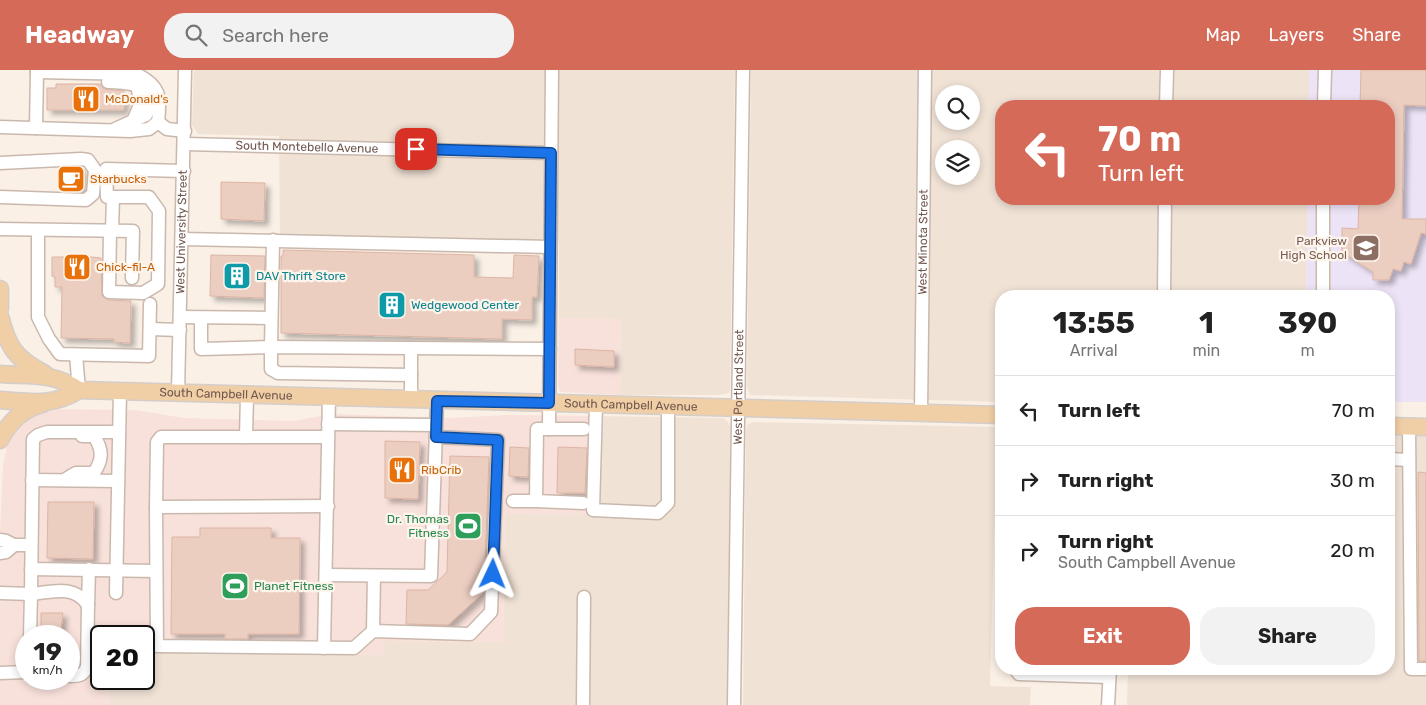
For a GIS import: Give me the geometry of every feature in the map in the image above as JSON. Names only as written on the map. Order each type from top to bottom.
[{"type":"main road","points":[[0,289],[0,308]]},
{"type":"main road","points":[[0,316],[8,343],[17,356],[29,366],[50,376]]},
{"type":"main road","name":"South Campbell Avenue","points":[[0,374],[50,376],[64,380],[79,390],[995,415]]},
{"type":"main road","name":"South Campbell Avenue","points":[[0,400],[49,402],[64,399],[79,390]]},
{"type":"main road","points":[[0,440],[6,429],[26,410],[49,402]]},
{"type":"main road","points":[[1395,426],[1426,427]]},
{"type":"street","name":"West University Street","points":[[178,392],[185,70]]},
{"type":"street","points":[[549,429],[552,70]]},
{"type":"street","name":"West Portland Street","points":[[734,705],[743,70]]},
{"type":"street","name":"West Minota Street","points":[[921,413],[925,70]]},
{"type":"street","points":[[1166,100],[1167,70]]},
{"type":"street","points":[[1324,100],[1325,70]]},
{"type":"street","points":[[0,127],[149,129],[158,122],[160,100],[149,80],[136,74],[67,71],[37,74]]},
{"type":"street","points":[[37,74],[122,82],[137,86],[151,96],[152,102],[146,115],[112,130]]},
{"type":"street","points":[[36,128],[37,74]]},
{"type":"street","points":[[158,122],[167,129],[184,130]]},
{"type":"street","name":"South Montebello Avenue","points":[[184,144],[551,153]]},
{"type":"street","points":[[0,162],[88,160],[95,170],[106,197],[113,197],[149,197],[159,211],[158,284],[143,293],[109,292],[113,197]]},
{"type":"street","points":[[0,197],[86,200],[93,194],[106,169],[184,171]]},
{"type":"street","points":[[1164,290],[1165,205]]},
{"type":"street","points":[[1323,290],[1324,205]]},
{"type":"street","points":[[0,229],[133,231],[132,278]]},
{"type":"street","points":[[38,230],[38,317],[49,339],[60,354],[149,356],[150,304]]},
{"type":"street","points":[[182,239],[550,247]]},
{"type":"street","points":[[273,240],[271,369],[278,373],[411,375]]},
{"type":"street","points":[[150,329],[201,318],[271,318]]},
{"type":"street","points":[[201,318],[201,349]]},
{"type":"street","points":[[179,349],[271,347],[550,349]]},
{"type":"street","points":[[410,400],[411,348]]},
{"type":"street","points":[[76,355],[79,390]]},
{"type":"street","points":[[116,593],[120,391]]},
{"type":"street","points":[[246,438],[247,395]]},
{"type":"street","points":[[324,648],[329,397]]},
{"type":"street","points":[[326,575],[431,576],[437,401]]},
{"type":"street","points":[[596,404],[593,510],[658,513],[668,502],[668,406]]},
{"type":"street","points":[[1410,426],[1411,669],[1426,669]]},
{"type":"street","points":[[536,501],[537,429],[584,429]]},
{"type":"street","points":[[328,430],[436,431],[498,440],[491,612],[470,634],[373,631],[354,648],[157,646],[155,454],[157,442],[162,437],[246,438],[328,430]]},
{"type":"street","points":[[61,431],[72,436],[94,436],[101,446],[101,462],[94,473],[76,473],[66,480]]},
{"type":"street","points":[[30,625],[33,439],[38,434],[47,432],[119,432]]},
{"type":"street","points":[[1395,459],[1409,460]]},
{"type":"street","points":[[32,480],[118,481]]},
{"type":"street","points":[[514,501],[583,503]]},
{"type":"street","points":[[156,507],[328,506]]},
{"type":"street","points":[[0,540],[14,545],[31,545]]},
{"type":"street","points":[[0,553],[6,552],[14,545]]},
{"type":"street","points":[[30,569],[156,571]]},
{"type":"street","points":[[80,676],[87,667],[89,569]]},
{"type":"street","points":[[373,631],[374,576]]},
{"type":"street","points":[[0,593],[77,593],[88,605]]},
{"type":"street","points":[[583,705],[584,597]]},
{"type":"street","points":[[0,673],[15,672]]},
{"type":"street","points":[[1108,705],[1109,675]]},
{"type":"shaded area","points":[[194,70],[735,70],[729,393],[719,395],[620,395],[621,319],[559,318],[559,241],[280,235],[279,136],[198,134],[192,125]]},
{"type":"shaded area","points":[[751,70],[1309,70],[1309,100],[995,100],[995,205],[1308,205],[1306,290],[995,290],[995,402],[750,395],[747,387]]},
{"type":"shaded area","name":"Parkview High School","points":[[1309,70],[1426,70],[1426,402],[1395,402],[1395,290],[1306,290],[1308,205],[1395,205],[1395,100],[1309,100]]},
{"type":"shaded area","points":[[559,318],[621,319],[620,395],[560,392],[558,387]]},
{"type":"shaded area","points":[[39,409],[135,410],[184,418],[293,421],[333,414],[450,418],[507,415],[590,416],[589,515],[506,514],[503,642],[385,641],[384,655],[155,650],[155,625],[90,625],[90,690],[110,690],[110,705],[0,705],[0,531],[3,466],[9,435],[17,424]]},
{"type":"shaded area","points":[[590,416],[723,418],[728,422],[731,427],[727,705],[110,705],[110,690],[155,690],[155,650],[383,655],[384,641],[503,642],[506,514]]},
{"type":"shaded area","points":[[754,422],[995,427],[990,686],[1031,687],[1030,705],[743,705],[746,429],[748,424]]},
{"type":"shaded area","points":[[1395,436],[1426,436],[1426,705],[1127,705],[1128,675],[1395,675]]},
{"type":"building","points":[[1361,70],[1426,70],[1426,106],[1404,105],[1402,219],[1426,219],[1426,234],[1421,233],[1411,264],[1404,262],[1401,271],[1393,269],[1389,280],[1373,280],[1373,272],[1342,252],[1342,228],[1358,229],[1359,205],[1395,205],[1395,100],[1360,100]]},
{"type":"building","name":"McDonald's","points":[[56,84],[100,84],[104,89],[124,91],[124,110],[47,110],[47,88],[56,88]]},
{"type":"building","name":"Starbucks","points":[[82,167],[81,192],[61,191],[61,168]]},
{"type":"building","points":[[221,182],[265,183],[264,221],[221,219]]},
{"type":"building","name":"Wedgewood Center","points":[[283,250],[474,255],[474,277],[513,278],[514,255],[539,256],[537,297],[532,297],[532,320],[502,319],[502,339],[281,333],[281,256],[283,256]]},
{"type":"building","points":[[72,255],[101,258],[102,296],[109,300],[131,301],[130,343],[114,342],[114,339],[61,338],[62,287],[55,287],[55,277],[52,276],[52,257],[72,257]]},
{"type":"building","name":"DAV Thrift Store","points":[[211,255],[265,256],[264,298],[210,296]]},
{"type":"building","points":[[575,349],[614,351],[614,367],[575,365]]},
{"type":"building","name":"RibCrib","points":[[385,441],[420,442],[418,499],[385,498]]},
{"type":"building","points":[[510,447],[529,448],[528,477],[509,476]]},
{"type":"building","points":[[558,447],[587,448],[585,493],[557,493]]},
{"type":"building","points":[[450,456],[489,457],[484,592],[448,625],[406,624],[407,590],[428,590],[447,572]]},
{"type":"building","points":[[1418,472],[1426,473],[1426,661],[1419,661]]},
{"type":"building","points":[[48,502],[94,502],[93,559],[47,558]]},
{"type":"building","name":"Planet Fitness","points":[[200,528],[271,528],[271,538],[300,538],[299,634],[248,634],[248,639],[225,639],[225,634],[171,634],[172,537],[200,537]]},
{"type":"building","points":[[41,613],[63,613],[61,625],[41,625]]},
{"type":"place","name":"McDonald's","points":[[86,99]]},
{"type":"place","name":"Starbucks","points":[[71,179]]},
{"type":"place","name":"Parkview High School","points":[[1366,248]]},
{"type":"place","name":"Chick-fil-A","points":[[77,267]]},
{"type":"place","name":"DAV Thrift Store","points":[[237,276]]},
{"type":"place","name":"Wedgewood Center","points":[[392,305]]},
{"type":"place","name":"RibCrib","points":[[402,470]]},
{"type":"place","name":"Dr. Thomas Fitness","points":[[468,526]]},
{"type":"place","name":"Planet Fitness","points":[[235,586]]},
{"type":"route","points":[[416,149],[551,153],[549,403],[437,401],[436,437],[498,440],[493,574]]}]
